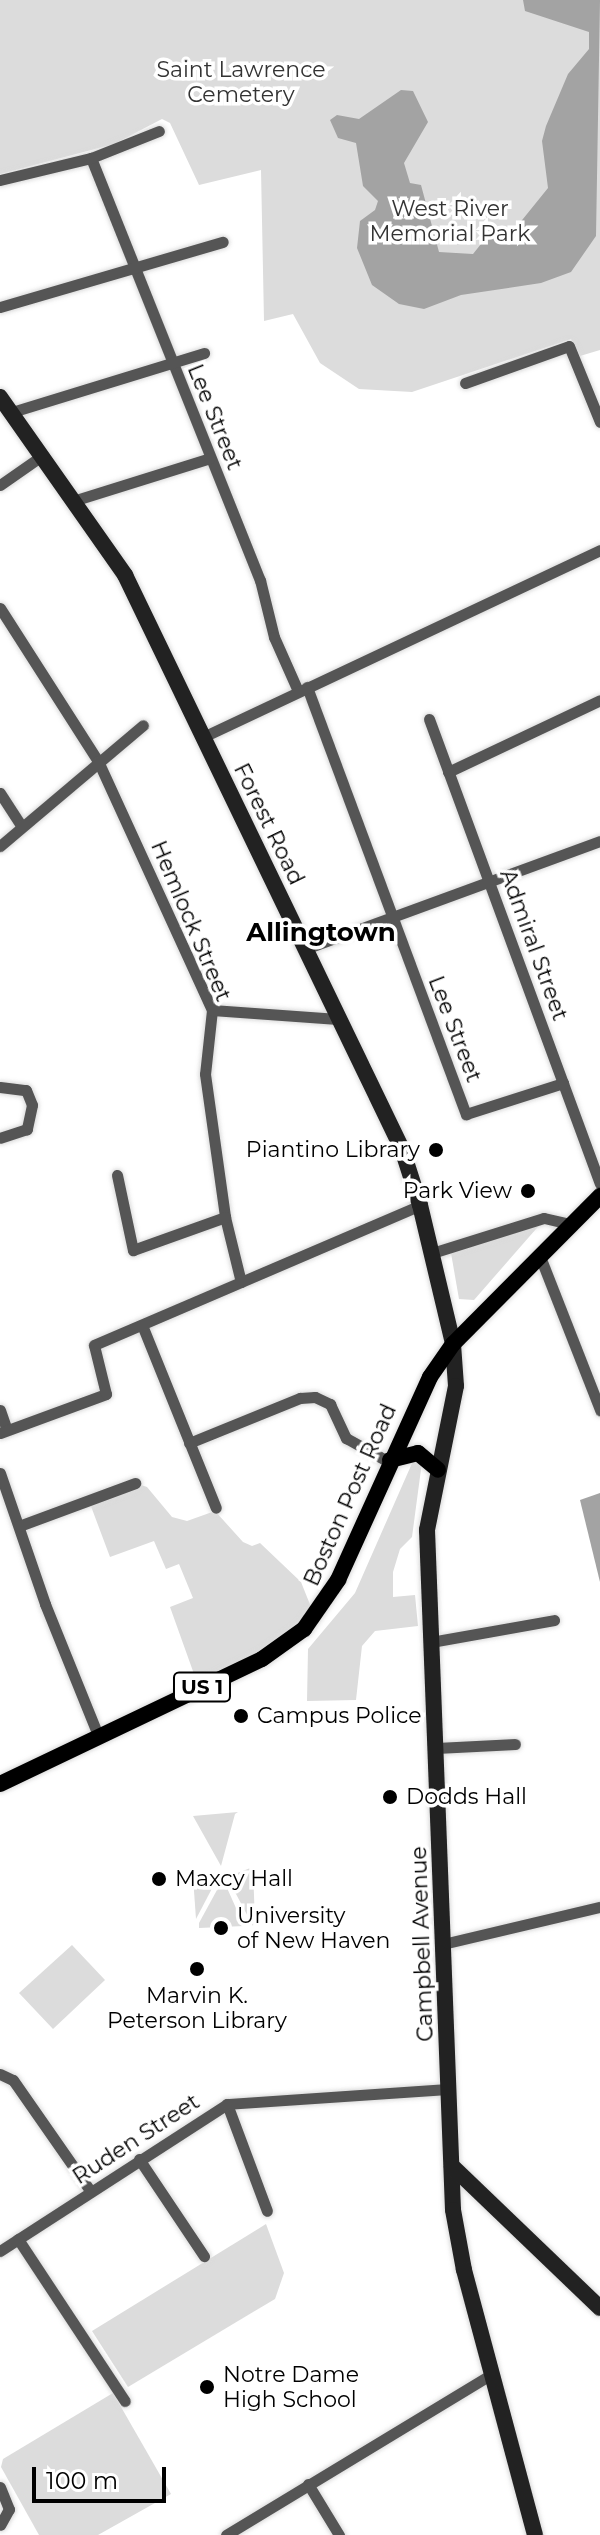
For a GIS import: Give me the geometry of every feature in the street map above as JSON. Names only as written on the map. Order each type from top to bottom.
[{"type":"main road","name":"Forest Road","points":[[0,397],[76,500],[125,575],[402,1149],[420,1205],[453,1344]]},
{"type":"main road","name":"Boston Post Road","points":[[0,1784],[262,1659],[304,1629],[338,1580],[416,1401],[453,1344],[539,1254],[600,1196]]},
{"type":"main road","name":"Campbell Avenue","points":[[453,1344],[454,1403],[428,1521],[452,2166],[460,2255],[535,2535]]},
{"type":"main road","points":[[389,1461],[418,1453],[438,1470]]},
{"type":"main road","points":[[452,2166],[600,2308]]},
{"type":"street","points":[[0,180],[91,158],[159,131]]},
{"type":"street","name":"Lee Street","points":[[91,158],[303,689],[466,1114],[563,1083]]},
{"type":"street","points":[[0,307],[223,242]]},
{"type":"street","points":[[465,383],[569,346],[600,422]]},
{"type":"street","points":[[12,412],[204,353]]},
{"type":"street","points":[[0,485],[43,455]]},
{"type":"street","points":[[76,500],[210,458]]},
{"type":"street","points":[[203,737],[600,550]]},
{"type":"street","name":"Hemlock Street","points":[[0,608],[98,761],[212,1010],[205,1074],[225,1217],[241,1282]]},
{"type":"street","points":[[448,772],[600,700]]},
{"type":"street","name":"Admiral Street","points":[[429,719],[600,1184]]},
{"type":"street","points":[[0,846],[143,725]]},
{"type":"street","points":[[0,793],[22,827]]},
{"type":"street","points":[[305,949],[600,841]]},
{"type":"street","points":[[212,1010],[338,1019]]},
{"type":"street","points":[[0,1087],[26,1090],[32,1105],[27,1129],[0,1138]]},
{"type":"street","points":[[117,1175],[133,1250],[225,1217]]},
{"type":"street","points":[[0,1410],[4,1431],[106,1394],[94,1345],[420,1205]]},
{"type":"street","points":[[432,1253],[544,1218],[569,1224]]},
{"type":"street","points":[[539,1254],[600,1410]]},
{"type":"street","points":[[142,1325],[216,1508]]},
{"type":"street","points":[[189,1443],[300,1398],[315,1397],[330,1404],[346,1438],[389,1461]]},
{"type":"street","points":[[0,1473],[98,1735]]},
{"type":"street","points":[[19,1526],[135,1483]]},
{"type":"street","points":[[431,1642],[554,1620]]},
{"type":"street","points":[[437,1748],[515,1744]]},
{"type":"street","points":[[443,1944],[600,1907]]},
{"type":"street","points":[[0,2074],[13,2080],[91,2192]]},
{"type":"street","name":"Ruden Street","points":[[0,2251],[227,2104],[449,2089]]},
{"type":"street","points":[[227,2104],[267,2211]]},
{"type":"street","points":[[139,2159],[204,2256]]},
{"type":"street","points":[[18,2239],[125,2401]]},
{"type":"street","points":[[226,2535],[492,2374]]},
{"type":"street","points":[[308,2484],[339,2535]]},
{"type":"street","points":[[0,2487],[9,2509],[0,2525]]},
{"type":"green space","name":"West River Memorial Park","points":[[0,0],[600,0],[600,350],[580,356],[571,339],[412,392],[359,389],[320,363],[293,314],[264,321],[261,170],[199,185],[170,123],[162,119],[114,144],[0,174]]},
{"type":"green space","points":[[543,1221],[474,1300],[459,1299],[451,1253]]},
{"type":"green space","points":[[413,1461],[422,1462],[412,1537],[400,1549],[393,1572],[393,1597],[415,1595],[418,1626],[375,1631],[362,1646],[356,1700],[307,1701],[308,1649],[355,1593]]},
{"type":"green space","points":[[135,1483],[147,1487],[172,1517],[187,1521],[215,1511],[243,1542],[252,1546],[260,1543],[301,1582],[315,1617],[199,1688],[170,1607],[193,1598],[179,1564],[166,1569],[154,1541],[110,1557],[89,1501]]},
{"type":"green space","points":[[238,1812],[235,1814],[221,1866],[193,1816]]},
{"type":"green space","points":[[253,1867],[255,1924],[253,1926],[227,1877]]},
{"type":"green space","points":[[216,1874],[218,1877],[196,1919],[193,1877]]},
{"type":"green space","points":[[223,1879],[244,1926],[199,1928],[199,1923]]},
{"type":"green space","points":[[72,1945],[105,1980],[53,2029],[19,1993]]},
{"type":"green space","points":[[266,2224],[284,2273],[275,2299],[128,2387],[92,2331]]},
{"type":"green space","points":[[113,2393],[171,2494],[98,2535],[39,2535],[1,2467],[3,2459]]},
{"type":"shaded area","points":[[523,0],[600,0],[596,236],[571,272],[541,283],[461,295],[424,309],[399,304],[372,285],[357,248],[360,221],[375,210],[378,201],[363,186],[356,143],[338,138],[330,120],[337,115],[359,119],[401,90],[413,91],[428,122],[404,163],[410,183],[421,185],[439,252],[473,254],[485,239],[510,235],[548,188],[542,141],[546,126],[568,74],[589,49],[589,32],[525,11]]},
{"type":"shaded area","points":[[600,1493],[600,1582],[580,1500]]},
{"type":"place","name":"Piantino Library","points":[[436,1150]]},
{"type":"place","name":"Park View","points":[[528,1191]]},
{"type":"place","name":"Campus Police","points":[[241,1716]]},
{"type":"place","name":"Dodds Hall","points":[[390,1797]]},
{"type":"place","name":"Maxcy Hall","points":[[159,1879]]},
{"type":"place","name":"University of New Haven","points":[[221,1928]]},
{"type":"place","name":"Marvin K. Peterson Library","points":[[197,1969]]},
{"type":"place","name":"Notre Dame High School","points":[[207,2387]]},
{"type":"district","name":"Allingtown","points":[[321,933]]},
{"type":"park label","name":"Saint Lawrence Cemetery","points":[[241,82]]}]
